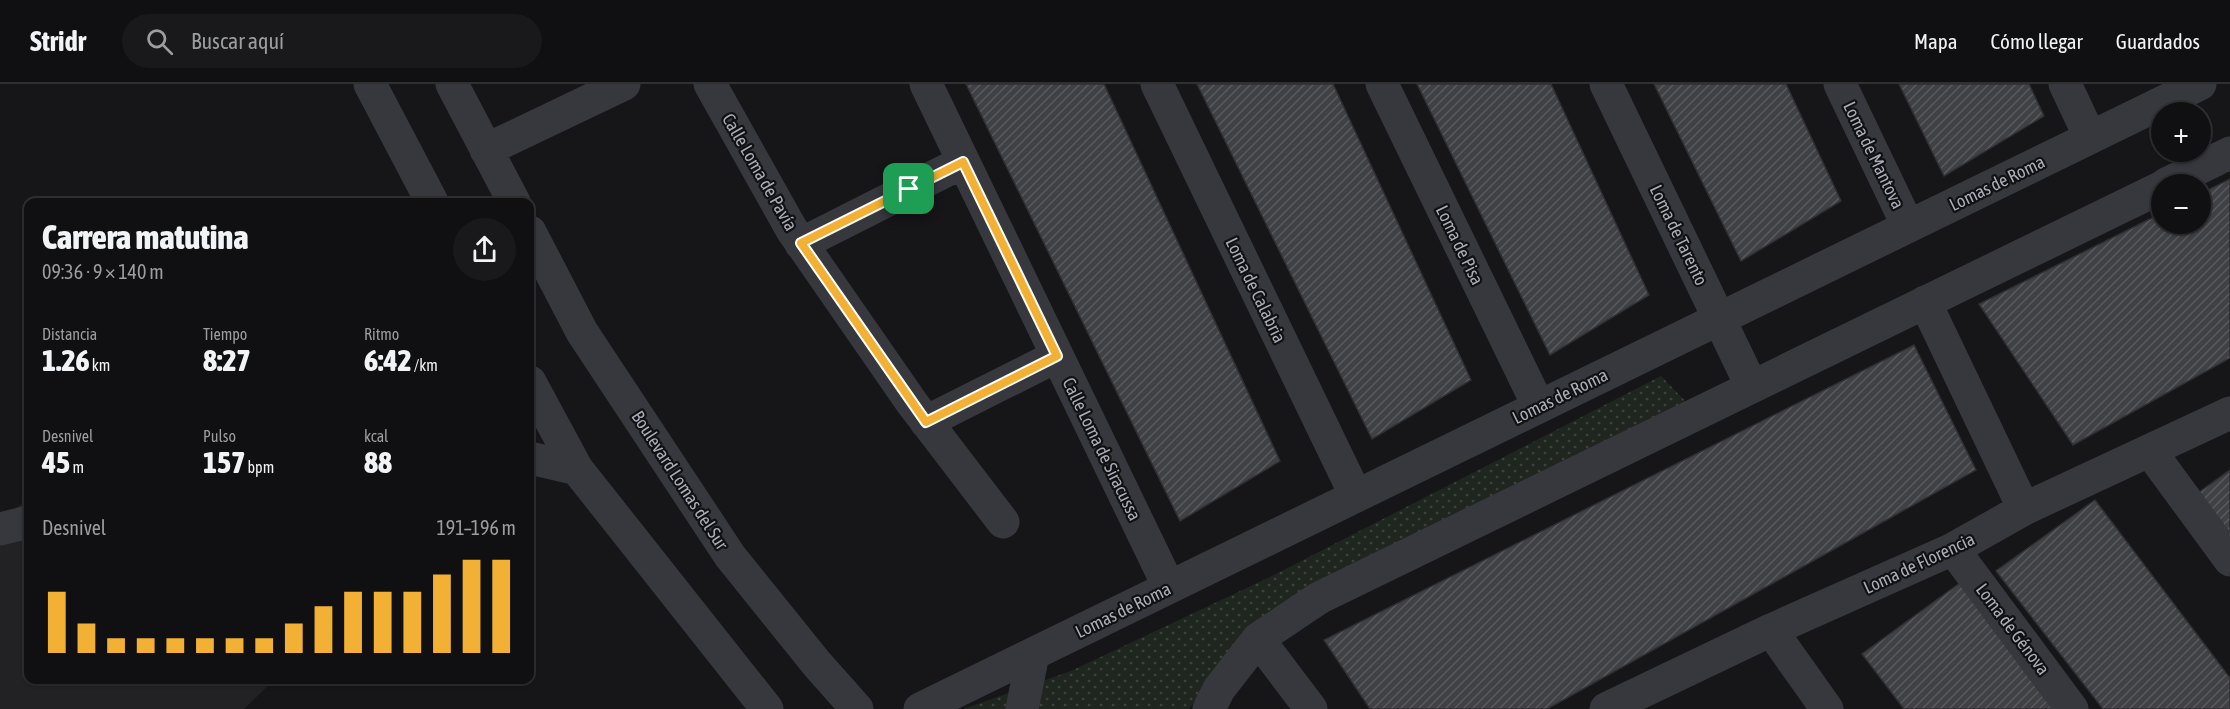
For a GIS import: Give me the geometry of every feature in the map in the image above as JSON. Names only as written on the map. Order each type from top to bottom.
[{"type":"street","points":[[370,84],[430,198]]},
{"type":"street","points":[[452,84],[512,198]]},
{"type":"street","points":[[486,150],[624,84]]},
{"type":"street","name":"Calle Loma de Pavía","points":[[710,84],[801,243],[926,422],[1003,522]]},
{"type":"street","name":"Calle Loma de Siracussa","points":[[926,84],[1169,587]]},
{"type":"street","name":"Loma de Calabria","points":[[1157,84],[1356,496]]},
{"type":"street","name":"Loma de Pisa","points":[[1382,84],[1539,406]]},
{"type":"street","name":"Loma de Tarento","points":[[1606,84],[1752,387]]},
{"type":"street","name":"Loma de Mantova","points":[[1840,84],[1908,226]]},
{"type":"street","points":[[2065,84],[2090,137]]},
{"type":"street","name":"Lomas de Roma","points":[[920,709],[2200,84]]},
{"type":"street","points":[[2187,174],[2230,153]]},
{"type":"street","points":[[801,243],[963,162]]},
{"type":"street","points":[[1209,709],[1219,689],[1258,639],[1319,598],[2151,191]]},
{"type":"street","name":"Boulevard Lomas del Sur","points":[[534,240],[582,332],[730,556],[857,709]]},
{"type":"street","points":[[1925,302],[2024,509]]},
{"type":"street","points":[[926,422],[1057,356]]},
{"type":"street","points":[[534,389],[577,469],[767,709]]},
{"type":"street","name":"Loma de Florencia","points":[[1606,709],[1771,630],[1953,549],[2024,509],[2230,413]]},
{"type":"street","points":[[2150,451],[2230,560]]},
{"type":"street","points":[[534,460],[577,469]]},
{"type":"street","points":[[0,529],[24,523]]},
{"type":"street","name":"Loma de Génova","points":[[1953,549],[2072,709]]},
{"type":"street","points":[[1771,630],[1827,709]]},
{"type":"street","points":[[1258,639],[1311,709]]},
{"type":"street","points":[[1022,709],[1033,654]]},
{"type":"shaded area","points":[[1661,376],[1692,408],[1250,627],[1189,709],[963,709],[1071,671],[1276,574]]},
{"type":"shaded area","points":[[24,501],[24,684],[270,684],[244,709],[0,709],[0,524]]},
{"type":"building","points":[[966,84],[1104,84],[1280,461],[1180,521]]},
{"type":"building","points":[[1197,84],[1333,84],[1471,380],[1372,439]]},
{"type":"building","points":[[1417,84],[1551,84],[1649,295],[1550,355]]},
{"type":"building","points":[[1654,84],[1786,84],[1841,201],[1741,261]]},
{"type":"building","points":[[1899,84],[2029,84],[2044,116],[1944,176]]},
{"type":"building","points":[[2230,179],[2230,358],[2073,445],[1979,304],[2151,218],[2151,234],[2211,234],[2211,188]]},
{"type":"building","points":[[1914,345],[1976,470],[1547,709],[1370,709],[1324,640]]},
{"type":"building","points":[[2230,470],[2230,534],[2198,493]]},
{"type":"building","points":[[2095,500],[2230,678],[2230,709],[2103,709],[1996,571]]},
{"type":"building","points":[[1960,583],[2055,709],[1904,709],[1862,654]]},
{"type":"route","points":[[963,162],[1057,356],[926,422],[801,243],[909,189],[963,162]]}]
